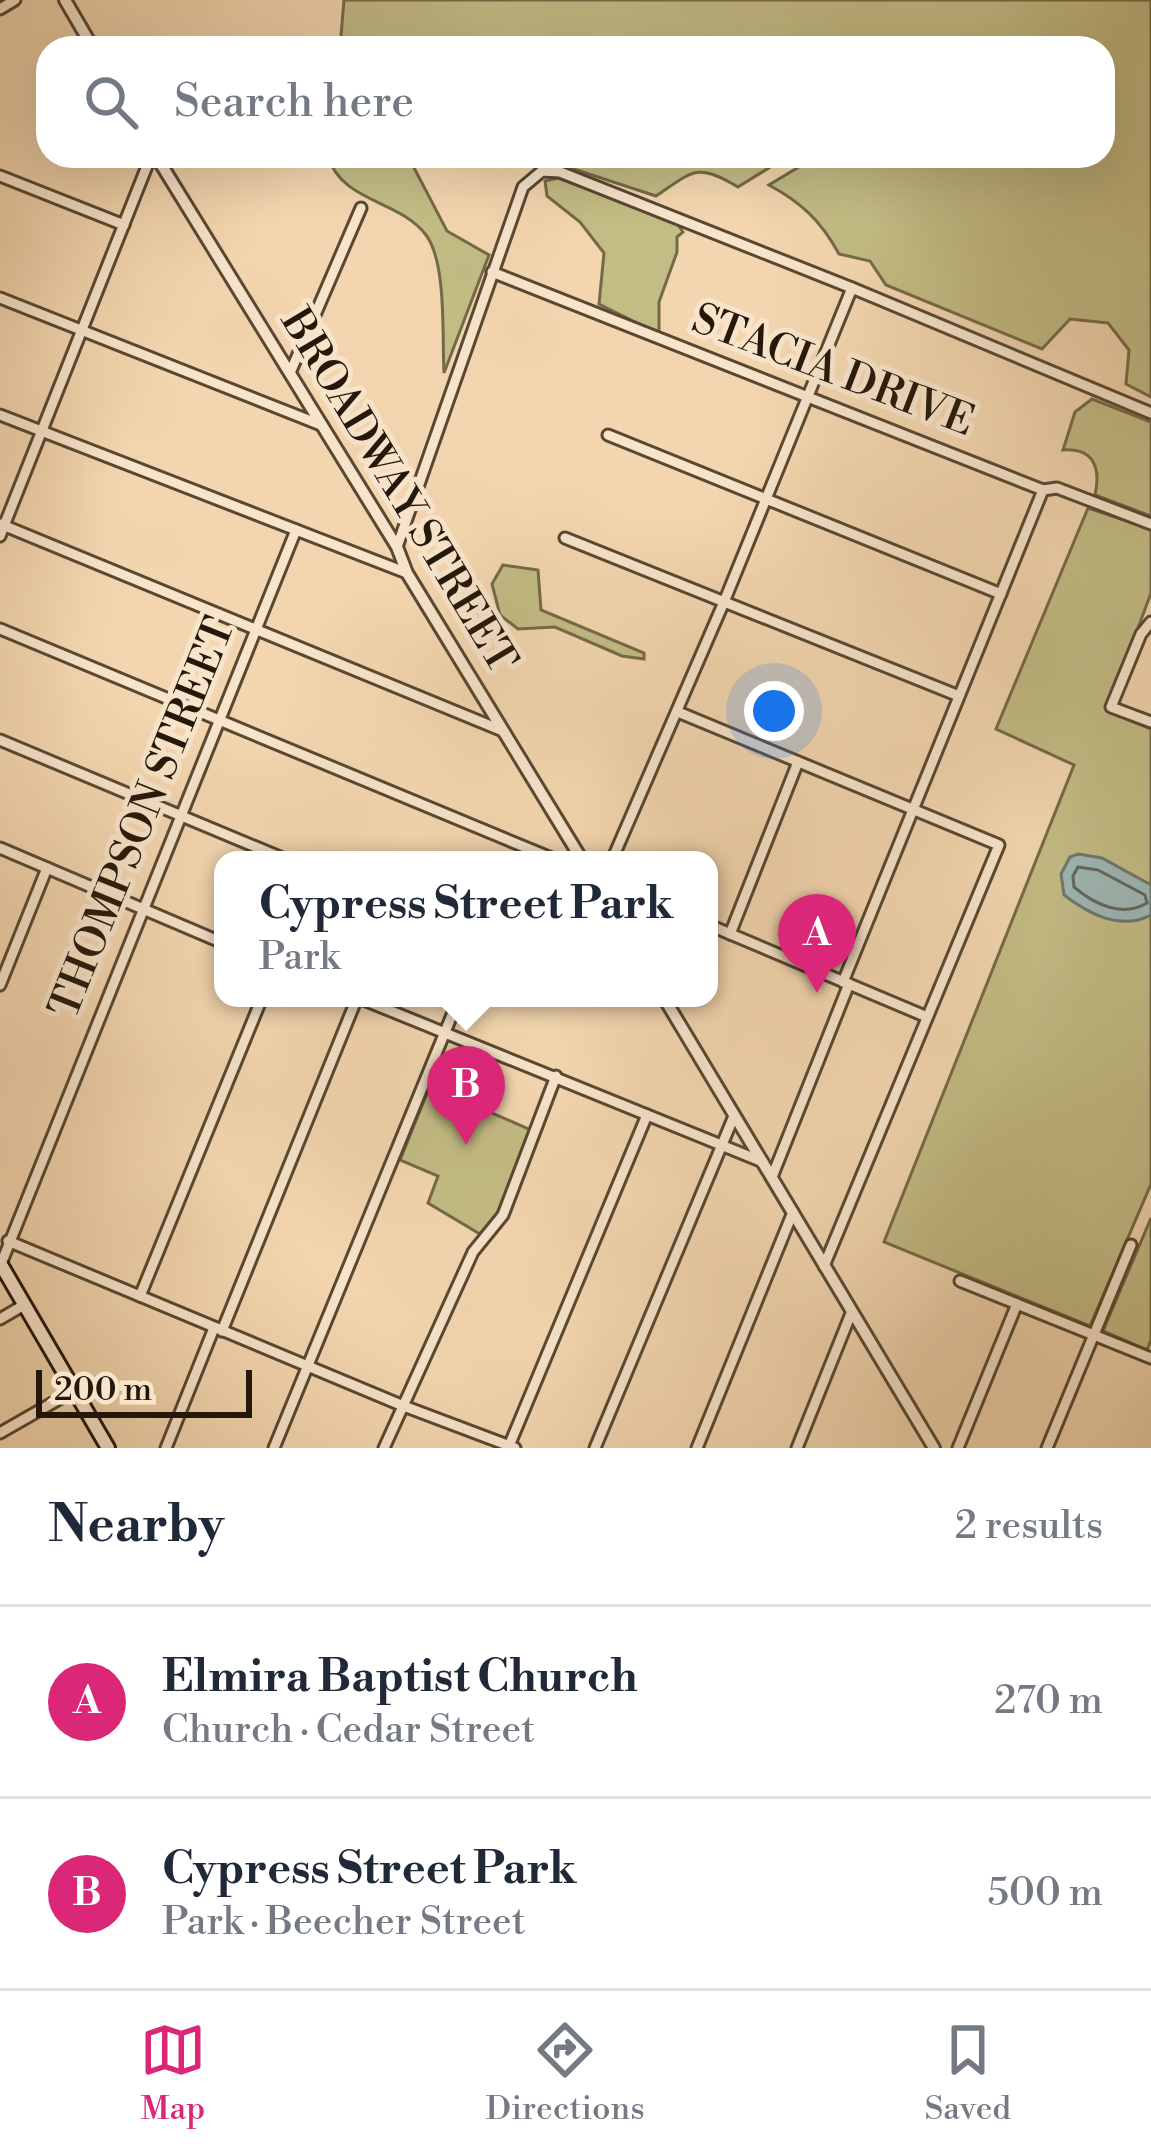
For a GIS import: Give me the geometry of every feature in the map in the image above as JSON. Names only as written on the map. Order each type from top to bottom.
[{"type":"main road","points":[[0,1264],[108,1448]]},
{"type":"street","points":[[0,9],[15,0]]},
{"type":"street","points":[[64,0],[86,36]]},
{"type":"street","points":[[149,168],[1,528],[503,731]]},
{"type":"street","name":"BROADWAY STREET","points":[[161,168],[397,547],[407,574],[577,851]]},
{"type":"street","points":[[397,547],[523,187],[542,171],[560,172],[853,288],[1151,413]]},
{"type":"street","points":[[0,176],[124,224]]},
{"type":"street","points":[[290,374],[361,208]]},
{"type":"street","name":"STACIA DRIVE","points":[[491,272],[1043,490],[1058,488],[1151,524]]},
{"type":"street","points":[[616,851],[853,288]]},
{"type":"street","points":[[0,298],[321,425]]},
{"type":"street","points":[[0,415],[407,574]]},
{"type":"street","points":[[608,435],[1001,594]]},
{"type":"street","points":[[772,1177],[1043,490]]},
{"type":"street","name":"THOMPSON STREET","points":[[0,1264],[296,530]]},
{"type":"street","points":[[565,538],[959,696]]},
{"type":"street","points":[[1151,622],[1141,634],[1111,707],[1151,722]]},
{"type":"street","points":[[0,629],[532,851]]},
{"type":"street","points":[[678,712],[998,845],[824,1266]]},
{"type":"street","points":[[0,740],[265,851]]},
{"type":"street","points":[[730,934],[799,762]]},
{"type":"street","points":[[519,851],[521,847]]},
{"type":"street","points":[[0,848],[214,939]]},
{"type":"street","points":[[0,986],[47,868]]},
{"type":"street","points":[[718,929],[926,1017]]},
{"type":"street","points":[[140,1295],[258,1007]]},
{"type":"street","points":[[166,1448],[354,1007]]},
{"type":"street","points":[[380,1007],[763,1162]]},
{"type":"street","points":[[274,1448],[455,1007]]},
{"type":"street","points":[[669,1007],[934,1448]]},
{"type":"street","points":[[384,1448],[473,1252],[503,1215],[556,1076]]},
{"type":"street","points":[[8,1241],[492,1445],[512,1447],[647,1115]]},
{"type":"street","points":[[595,1448],[734,1115]]},
{"type":"street","points":[[697,1448],[793,1211]]},
{"type":"street","points":[[1047,1448],[1131,1245]]},
{"type":"street","points":[[960,1281],[1151,1358]]},
{"type":"street","points":[[958,1448],[1017,1304]]},
{"type":"street","points":[[0,1319],[24,1305]]},
{"type":"street","points":[[797,1448],[852,1312]]},
{"type":"street","points":[[0,1433],[74,1390]]},
{"type":"shaded area","points":[[344,0],[1151,0],[1151,397],[1126,384],[1129,350],[1108,323],[1070,319],[1042,349],[886,285],[870,261],[839,254],[810,214],[769,185],[797,168],[1115,168],[1115,36],[341,36]]},
{"type":"shaded area","points":[[414,168],[447,231],[489,255],[444,373],[440,282],[426,235],[402,214],[345,183],[335,171]]},
{"type":"shaded area","points":[[570,168],[769,168],[738,187],[713,174],[696,173],[656,196]]},
{"type":"shaded area","points":[[558,178],[676,222],[683,232],[677,237],[677,252],[659,302],[659,334],[599,304],[604,253],[580,222],[547,196],[545,181]]},
{"type":"shaded area","points":[[1092,399],[1151,422],[1151,516],[1095,495],[1093,462],[1082,452],[1063,450],[1075,412]]},
{"type":"shaded area","points":[[1088,508],[1151,529],[1151,593],[1107,711],[1151,729],[1151,1184],[1090,1326],[884,1242],[1074,765],[996,729]]},
{"type":"shaded area","points":[[503,565],[538,570],[541,610],[644,653],[644,659],[622,656],[555,627],[518,629],[500,615],[492,584]]},
{"type":"shaded area","points":[[430,1086],[531,1130],[497,1214],[480,1234],[428,1203],[438,1176],[400,1160]]},
{"type":"shaded area","points":[[1151,1218],[1151,1340],[1147,1350],[1103,1331]]},
{"type":"water","points":[[1070,857],[1102,858],[1151,885],[1151,915],[1116,921],[1064,895],[1061,874]]},
{"type":"place","name":"Elmira Baptist Church","points":[[817,993]]},
{"type":"place","name":"Cypress Street Park","points":[[466,1145]]}]
